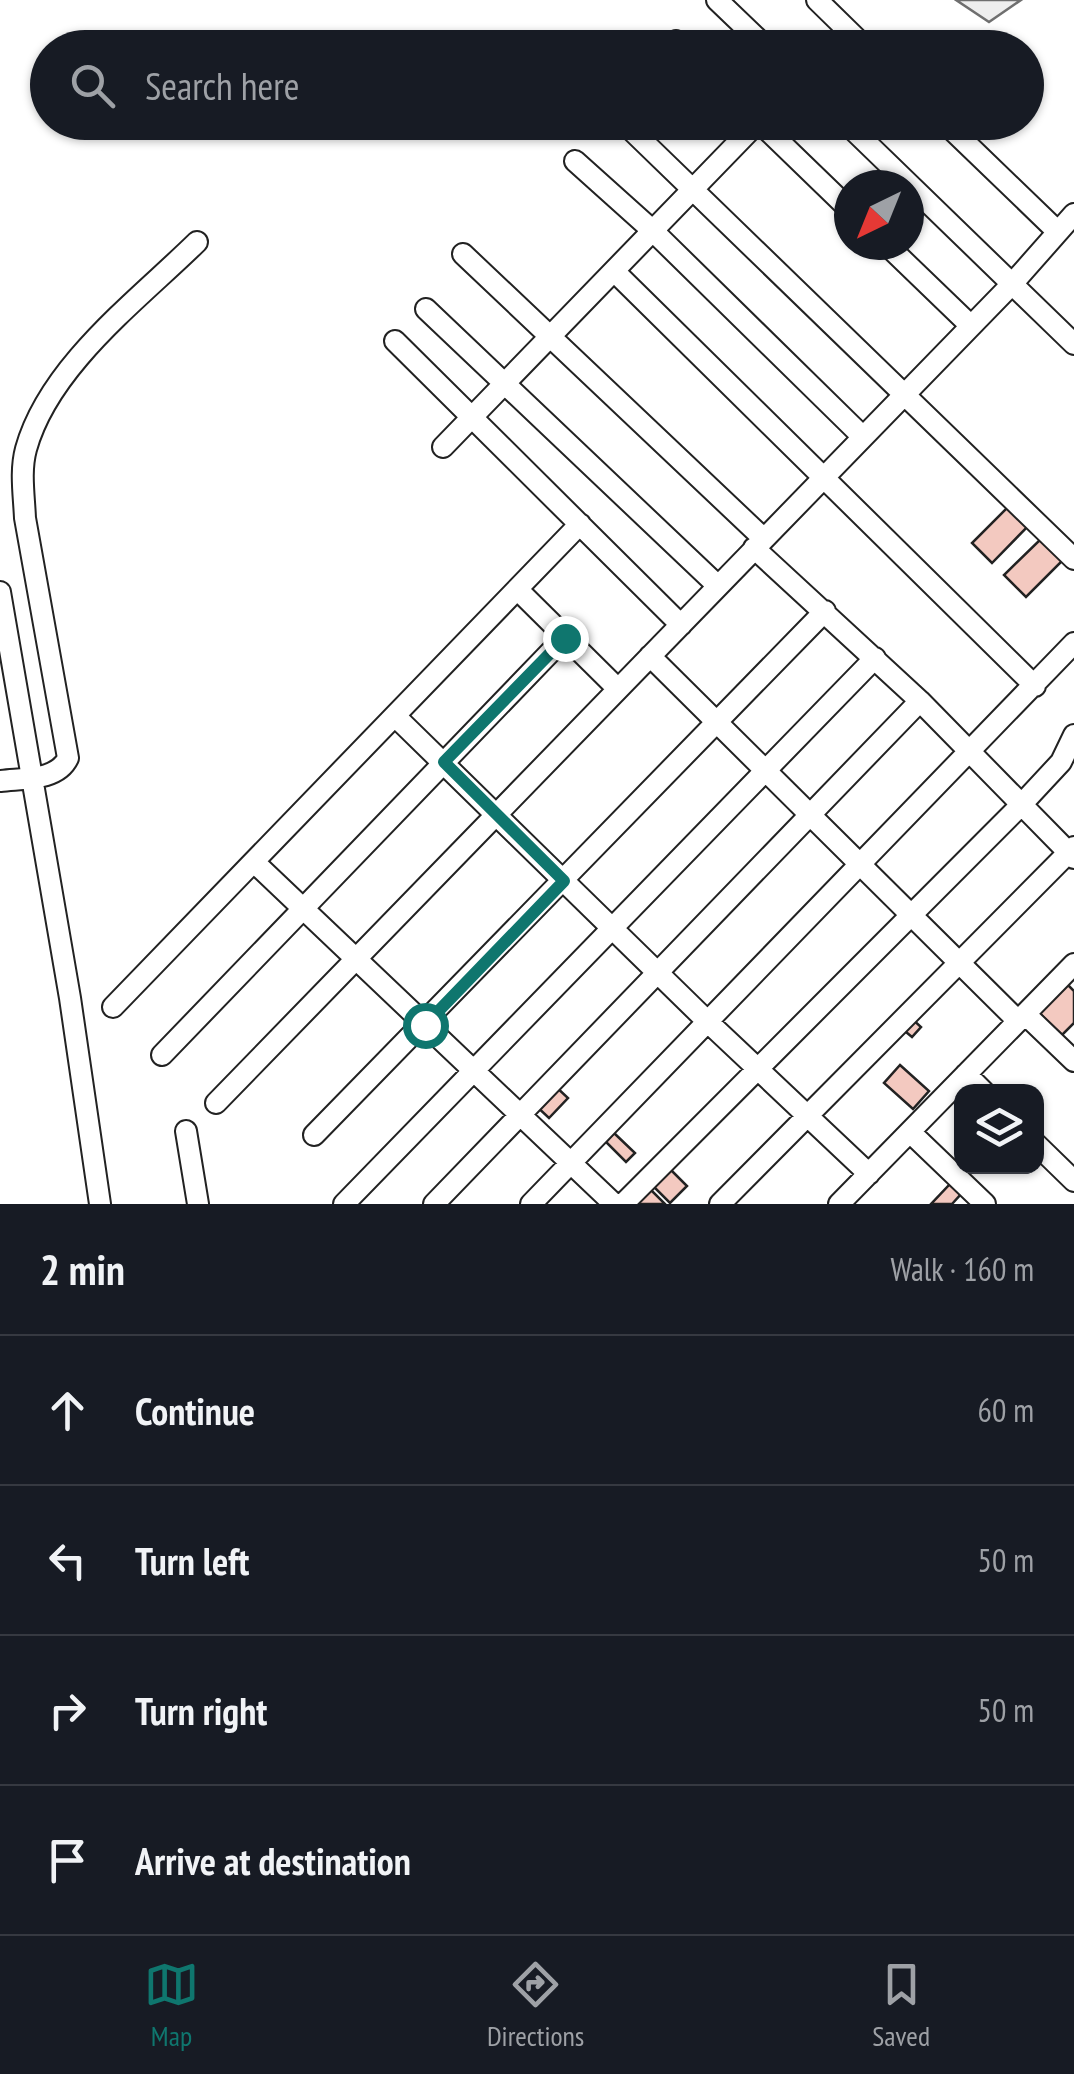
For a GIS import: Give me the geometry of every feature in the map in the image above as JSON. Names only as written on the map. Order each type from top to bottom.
[{"type":"street","points":[[718,0],[749,30]]},
{"type":"street","points":[[817,0],[848,30]]},
{"type":"street","points":[[641,140],[1074,559]]},
{"type":"street","points":[[443,446],[741,140]]},
{"type":"street","points":[[778,140],[834,194]]},
{"type":"street","points":[[864,140],[1074,344]]},
{"type":"street","points":[[963,140],[1058,232]]},
{"type":"street","points":[[575,161],[653,231],[864,436]]},
{"type":"street","points":[[216,1103],[1012,284],[1074,214]]},
{"type":"street","points":[[0,781],[51,774],[63,768],[68,758],[25,518],[22,480],[26,451],[54,388],[80,357],[197,242]]},
{"type":"street","points":[[463,254],[1072,853],[720,1204]]},
{"type":"street","points":[[902,260],[971,326]]},
{"type":"street","points":[[614,270],[1034,686]]},
{"type":"street","points":[[426,309],[718,586]]},
{"type":"street","points":[[394,341],[681,624]]},
{"type":"street","points":[[113,1007],[580,524]]},
{"type":"street","points":[[518,590],[618,689]]},
{"type":"street","points":[[0,592],[4,648],[70,998],[100,1204]]},
{"type":"street","points":[[314,1136],[825,611]]},
{"type":"street","points":[[162,1055],[565,638]]},
{"type":"street","points":[[531,1204],[1074,643]]},
{"type":"street","points":[[650,656],[959,962],[1074,1061]]},
{"type":"street","points":[[344,1204],[875,658]]},
{"type":"street","points":[[434,1204],[920,702]]},
{"type":"street","points":[[395,716],[868,1174]]},
{"type":"street","points":[[623,1204],[1021,806],[1061,762],[1074,735]]},
{"type":"street","points":[[254,862],[614,1204]]},
{"type":"street","points":[[839,1204],[1074,964]]},
{"type":"street","points":[[966,1074],[976,1084]]},
{"type":"street","points":[[186,1130],[198,1204]]},
{"type":"street","points":[[910,1132],[985,1204]]},
{"type":"street","points":[[1044,1152],[1074,1181]]},
{"type":"shaded area","points":[[956,0],[1021,0],[989,22]]},
{"type":"building","points":[[1012,503],[1032,522],[992,563],[972,543]]},
{"type":"building","points":[[1045,535],[1067,556],[1026,597],[1004,575]]},
{"type":"building","points":[[1063,980],[1074,991],[1074,1023],[1062,1035],[1035,1009]]},
{"type":"building","points":[[909,1016],[921,1027],[912,1037],[900,1027]]},
{"type":"building","points":[[900,1065],[929,1091],[913,1109],[884,1083]]},
{"type":"building","points":[[553,1084],[568,1098],[549,1118],[534,1104]]},
{"type":"building","points":[[614,1133],[635,1153],[626,1162],[606,1142]]},
{"type":"building","points":[[666,1165],[687,1186],[670,1203],[649,1182]]},
{"type":"building","points":[[950,1184],[961,1194],[952,1204],[931,1204]]},
{"type":"building","points":[[646,1185],[665,1204],[638,1204],[633,1199]]},
{"type":"route","points":[[425,1025],[564,881],[444,762],[565,638]]}]
